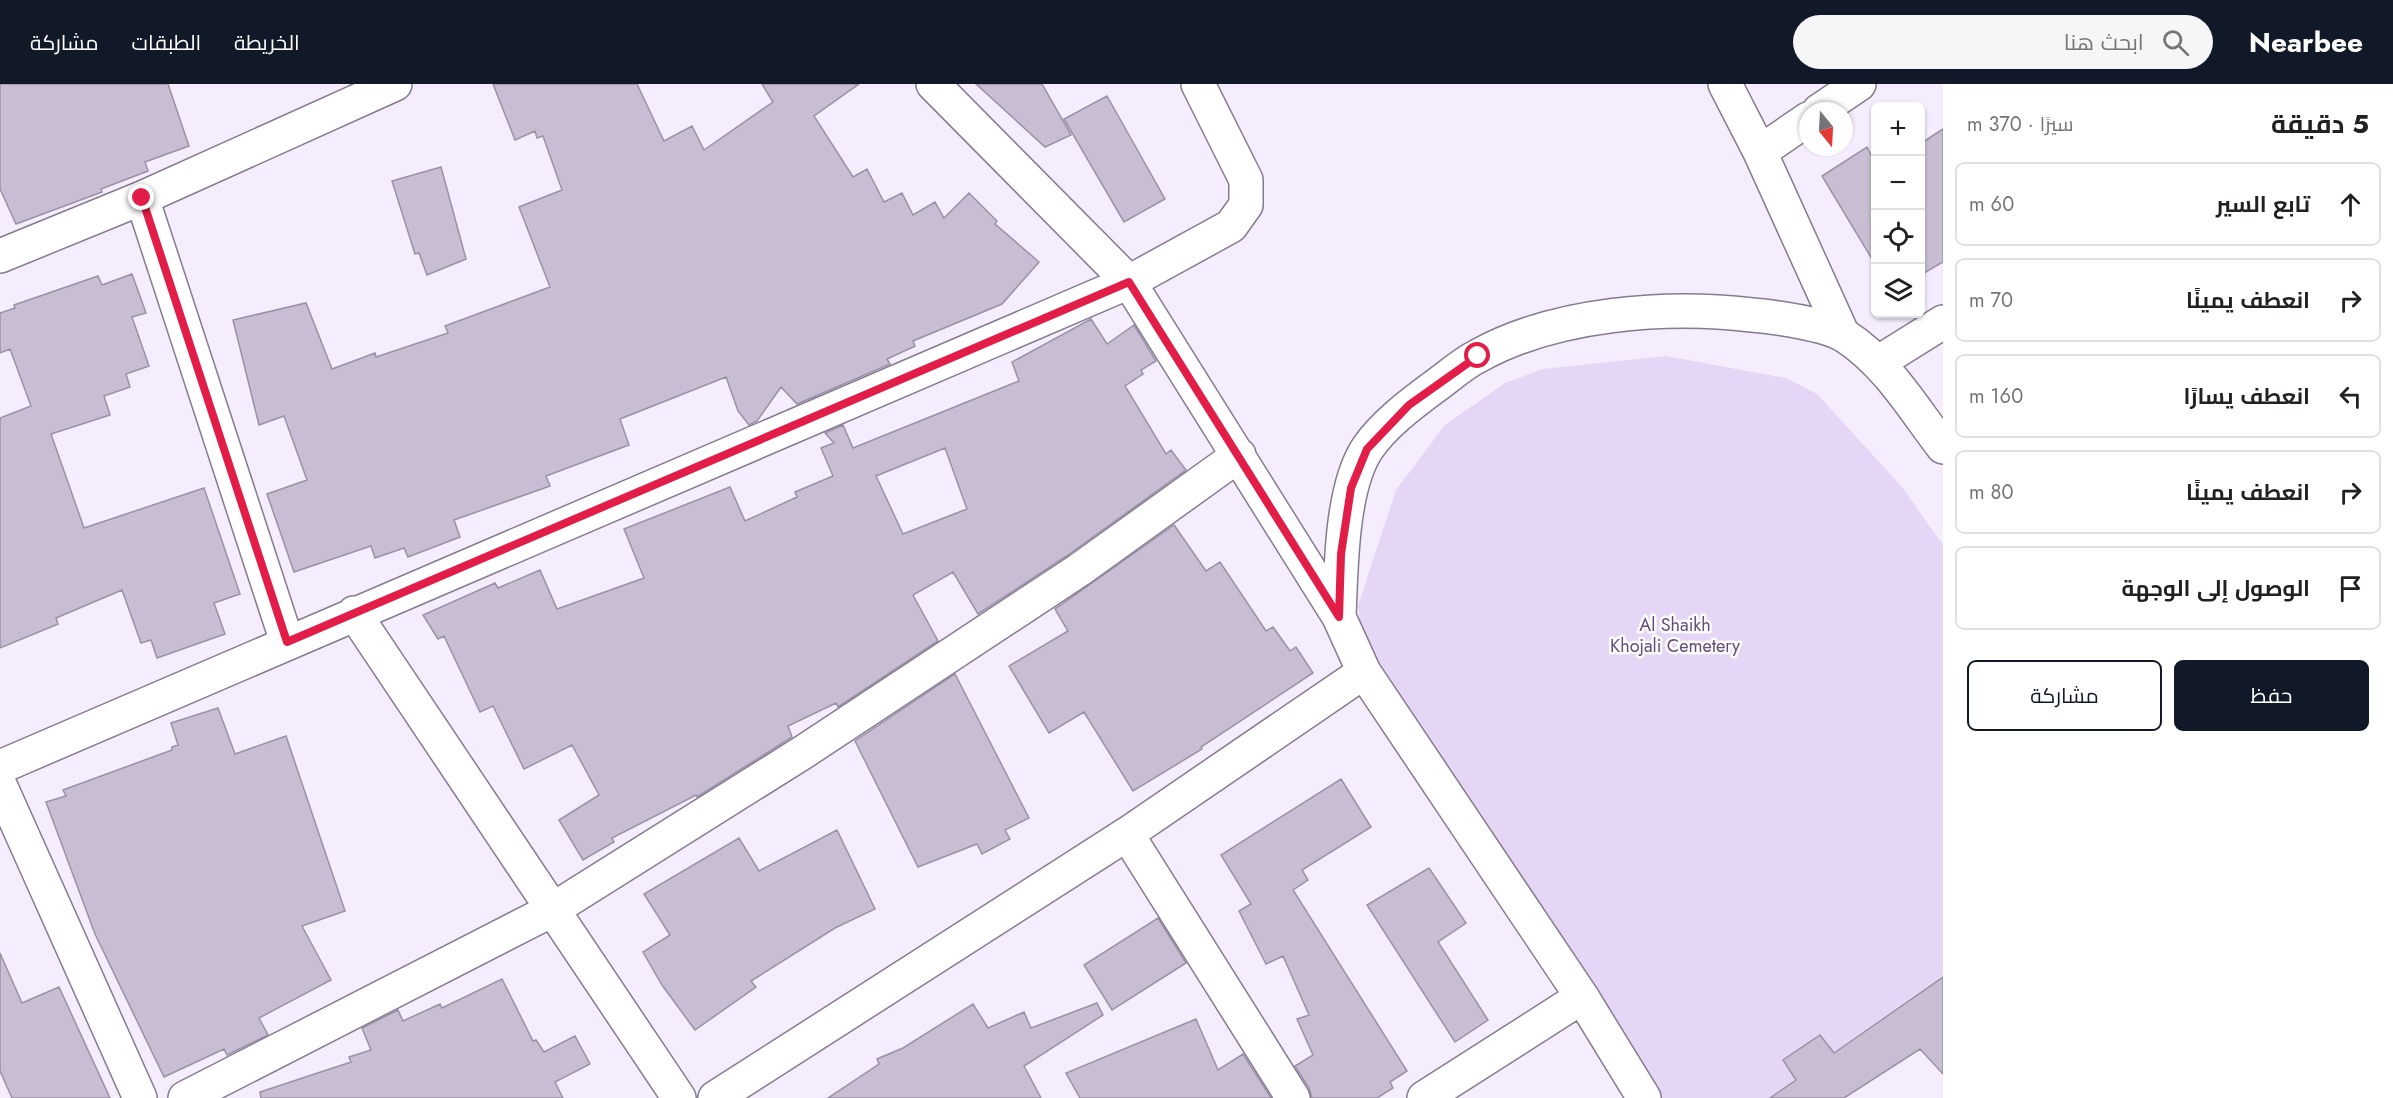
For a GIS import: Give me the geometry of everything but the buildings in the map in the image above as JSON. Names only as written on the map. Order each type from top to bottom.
[{"type":"street","points":[[0,256],[142,198],[396,84]]},
{"type":"street","points":[[933,84],[1129,282],[1339,617],[1364,672],[1582,997],[1644,1098]]},
{"type":"street","points":[[0,767],[1129,282],[1231,226],[1246,205],[1246,180],[1198,84]]},
{"type":"street","points":[[1725,84],[1760,152],[1843,335]]},
{"type":"street","points":[[1833,102],[1859,84]]},
{"type":"street","points":[[1760,152],[1799,125]]},
{"type":"street","points":[[142,198],[287,642]]},
{"type":"street","points":[[1339,617],[1341,554],[1351,488],[1367,449],[1409,405],[1478,356],[1549,328],[1608,317],[1710,310],[1781,318],[1843,335],[1879,362],[1943,447]]},
{"type":"street","points":[[1879,362],[1943,322]]},
{"type":"street","points":[[185,1098],[552,910],[822,740],[1079,570],[1239,455]]},
{"type":"street","points":[[354,613],[679,1098]]},
{"type":"street","points":[[716,1098],[1127,834],[1364,672]]},
{"type":"street","points":[[0,785],[12,846],[140,1098]]},
{"type":"street","points":[[1127,834],[1293,1098]]},
{"type":"street","points":[[1424,1098],[1582,997]]},
{"type":"green space","name":"Al Shaikh Khojali Cemetery","points":[[1666,356],[1786,378],[1817,394],[1902,487],[1943,545],[1943,975],[1769,1098],[1660,1098],[1364,652],[1358,606],[1396,490],[1445,425],[1505,383],[1543,369]]},
{"type":"route","points":[[142,198],[287,642],[1129,282],[1273,508],[1339,617],[1341,554],[1351,488],[1367,449],[1409,405],[1478,356]]}]
